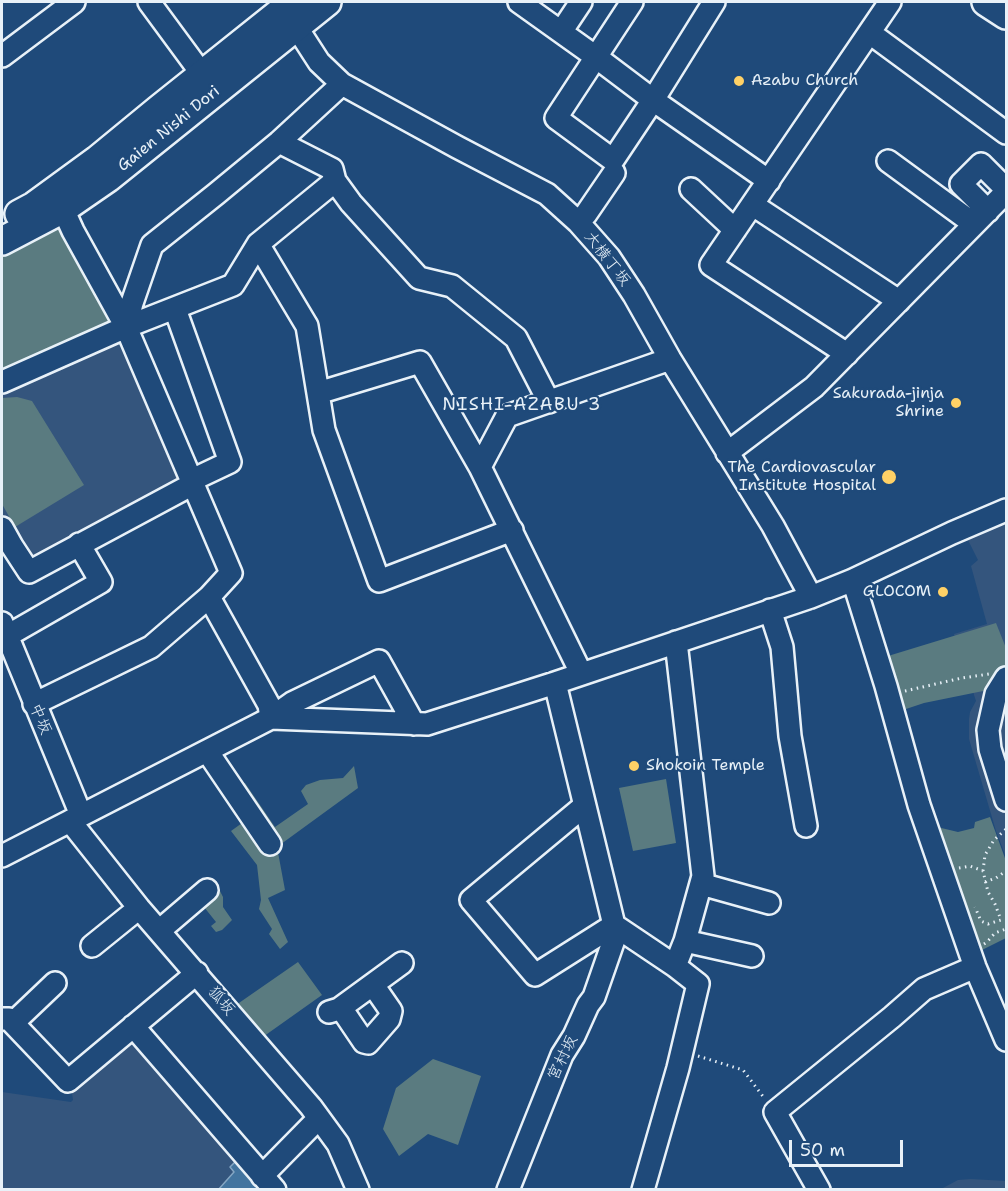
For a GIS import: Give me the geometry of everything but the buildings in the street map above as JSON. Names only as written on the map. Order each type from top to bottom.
[{"type":"main road","name":"Gaien Nishi Dori","points":[[2,223],[53,193],[202,74],[288,10],[327,2]]},
{"type":"main road","points":[[986,2],[1006,15]]},
{"type":"main road","name":"Gaien Nishi Dori","points":[[2,241],[63,210],[108,178],[288,10]]},
{"type":"street","points":[[149,2],[202,74]]},
{"type":"street","points":[[561,32],[581,2]]},
{"type":"street","points":[[632,2],[556,118],[614,160],[714,2]]},
{"type":"street","points":[[847,354],[711,265],[890,2]]},
{"type":"street","points":[[4,46],[68,3]]},
{"type":"street","points":[[528,4],[561,32],[653,100],[769,181]]},
{"type":"street","name":"大横丁坂","points":[[288,10],[319,62],[342,84],[547,194],[578,222],[609,256],[773,526],[811,597]]},
{"type":"street","points":[[870,33],[1006,134]]},
{"type":"street","points":[[126,327],[152,245],[279,142],[342,84]]},
{"type":"street","points":[[279,142],[332,169],[335,181],[351,203],[419,278],[452,286],[516,338],[549,402]]},
{"type":"street","points":[[728,453],[814,387],[997,204],[888,161]]},
{"type":"street","points":[[578,222],[614,173]]},
{"type":"street","points":[[2,382],[126,327],[233,285],[258,244],[335,181]]},
{"type":"street","points":[[691,189],[735,230]]},
{"type":"street","points":[[753,205],[899,301]]},
{"type":"street","points":[[34,704],[151,646],[209,597],[231,573],[126,327],[63,210]]},
{"type":"street","points":[[258,244],[308,326],[324,430],[379,581],[512,530]]},
{"type":"street","points":[[2,528],[7,550],[29,572],[230,462],[175,309]]},
{"type":"street","points":[[480,467],[507,416],[670,359]]},
{"type":"street","points":[[318,393],[420,362],[480,467],[581,673]]},
{"type":"street","points":[[271,718],[414,724],[439,721],[811,597],[1006,510]]},
{"type":"street","points":[[4,629],[101,582],[79,544]]},
{"type":"street","points":[[853,580],[889,696],[919,805],[975,967],[1006,1041]]},
{"type":"street","points":[[209,597],[269,705],[271,718]]},
{"type":"street","points":[[770,610],[782,647],[790,736],[806,826]]},
{"type":"street","name":"中坂","points":[[4,629],[75,818]]},
{"type":"street","points":[[675,966],[685,941],[704,876],[676,642]]},
{"type":"street","points":[[2,856],[271,718],[291,703],[379,661],[414,724]]},
{"type":"street","points":[[1001,676],[988,730],[990,749],[1006,800]]},
{"type":"street","points":[[555,683],[616,927],[698,984],[643,1190]]},
{"type":"street","points":[[207,751],[270,844]]},
{"type":"street","points":[[584,806],[471,900],[535,975],[616,927]]},
{"type":"street","name":"狐坂","points":[[75,818],[139,908],[311,1107],[338,1144],[358,1190]]},
{"type":"street","points":[[701,884],[769,903]]},
{"type":"street","points":[[159,931],[207,890]]},
{"type":"street","points":[[92,946],[139,908]]},
{"type":"street","name":"宮村坂","points":[[508,1190],[562,1055],[594,997],[616,927]]},
{"type":"street","points":[[685,941],[752,956]]},
{"type":"street","points":[[373,985],[390,1011],[389,1019],[368,1043],[364,1042],[335,1010],[402,963]]},
{"type":"street","points":[[819,1190],[775,1113],[924,989],[975,967]]},
{"type":"street","points":[[55,983],[6,1018],[68,1081],[197,973]]},
{"type":"street","points":[[133,1026],[269,1183],[319,1118]]},
{"type":"path","points":[[889,696],[915,688],[1001,676]]},
{"type":"path","points":[[972,900],[981,921],[988,924],[1001,920],[985,882],[983,871],[985,855],[994,840],[1006,829]]},
{"type":"path","points":[[953,869],[970,866],[983,871]]},
{"type":"path","points":[[985,882],[1006,871]]},
{"type":"path","points":[[980,945],[987,942],[995,933],[1006,929]]},
{"type":"path","points":[[681,1052],[743,1070],[775,1113]]},
{"type":"shaded area","points":[[118,337],[128,343],[183,481],[29,561],[2,515],[2,388]]},
{"type":"shaded area","points":[[1006,518],[1006,857],[969,739],[970,712],[976,701],[954,634],[987,624],[971,566],[978,560],[966,536]]},
{"type":"shaded area","points":[[136,1038],[260,1190],[2,1190],[2,1092],[71,1102],[72,1093]]},
{"type":"shaded area","points":[[239,1158],[261,1189],[218,1190],[234,1172],[230,1167]]},
{"type":"shaded area","points":[[958,1180],[1006,1181],[1006,1189],[941,1189]]},
{"type":"green space","points":[[63,209],[112,326],[2,382],[2,241]]},
{"type":"green space","points":[[17,397],[32,401],[84,485],[15,527],[2,504],[2,398]]},
{"type":"green space","points":[[996,623],[1006,648],[1006,673],[993,689],[924,703],[903,710],[900,703],[901,696],[888,656]]},
{"type":"green space","points":[[354,766],[358,788],[277,847],[285,890],[268,898],[288,942],[280,949],[269,934],[272,929],[259,909],[261,900],[257,865],[231,831],[249,818],[232,791],[245,783],[275,827],[308,804],[301,791],[306,785],[320,780],[343,778]]},
{"type":"green space","points":[[666,779],[676,843],[633,851],[619,788]]},
{"type":"green space","points":[[990,817],[1006,861],[1006,938],[978,952],[933,826],[958,832],[974,828],[975,822]]},
{"type":"green space","points":[[218,887],[223,897],[223,907],[232,920],[222,930],[216,932],[211,926],[216,922],[204,907],[195,913],[192,909]]},
{"type":"green space","points":[[298,962],[322,995],[260,1039],[236,1005]]},
{"type":"green space","points":[[433,1059],[481,1076],[458,1145],[428,1134],[399,1156],[383,1129],[396,1088]]},
{"type":"place","name":"Azabu Church","points":[[739,81]]},
{"type":"place","name":"Sakurada-jinja Shrine","points":[[956,403]]},
{"type":"place","name":"The Cardiovascular Institute Hospital","points":[[889,477]]},
{"type":"place","name":"GLOCOM","points":[[943,592]]},
{"type":"place","name":"Shokoin Temple","points":[[634,766]]},
{"type":"district","name":"NISHI-AZABU 3","points":[[522,405]]}]
